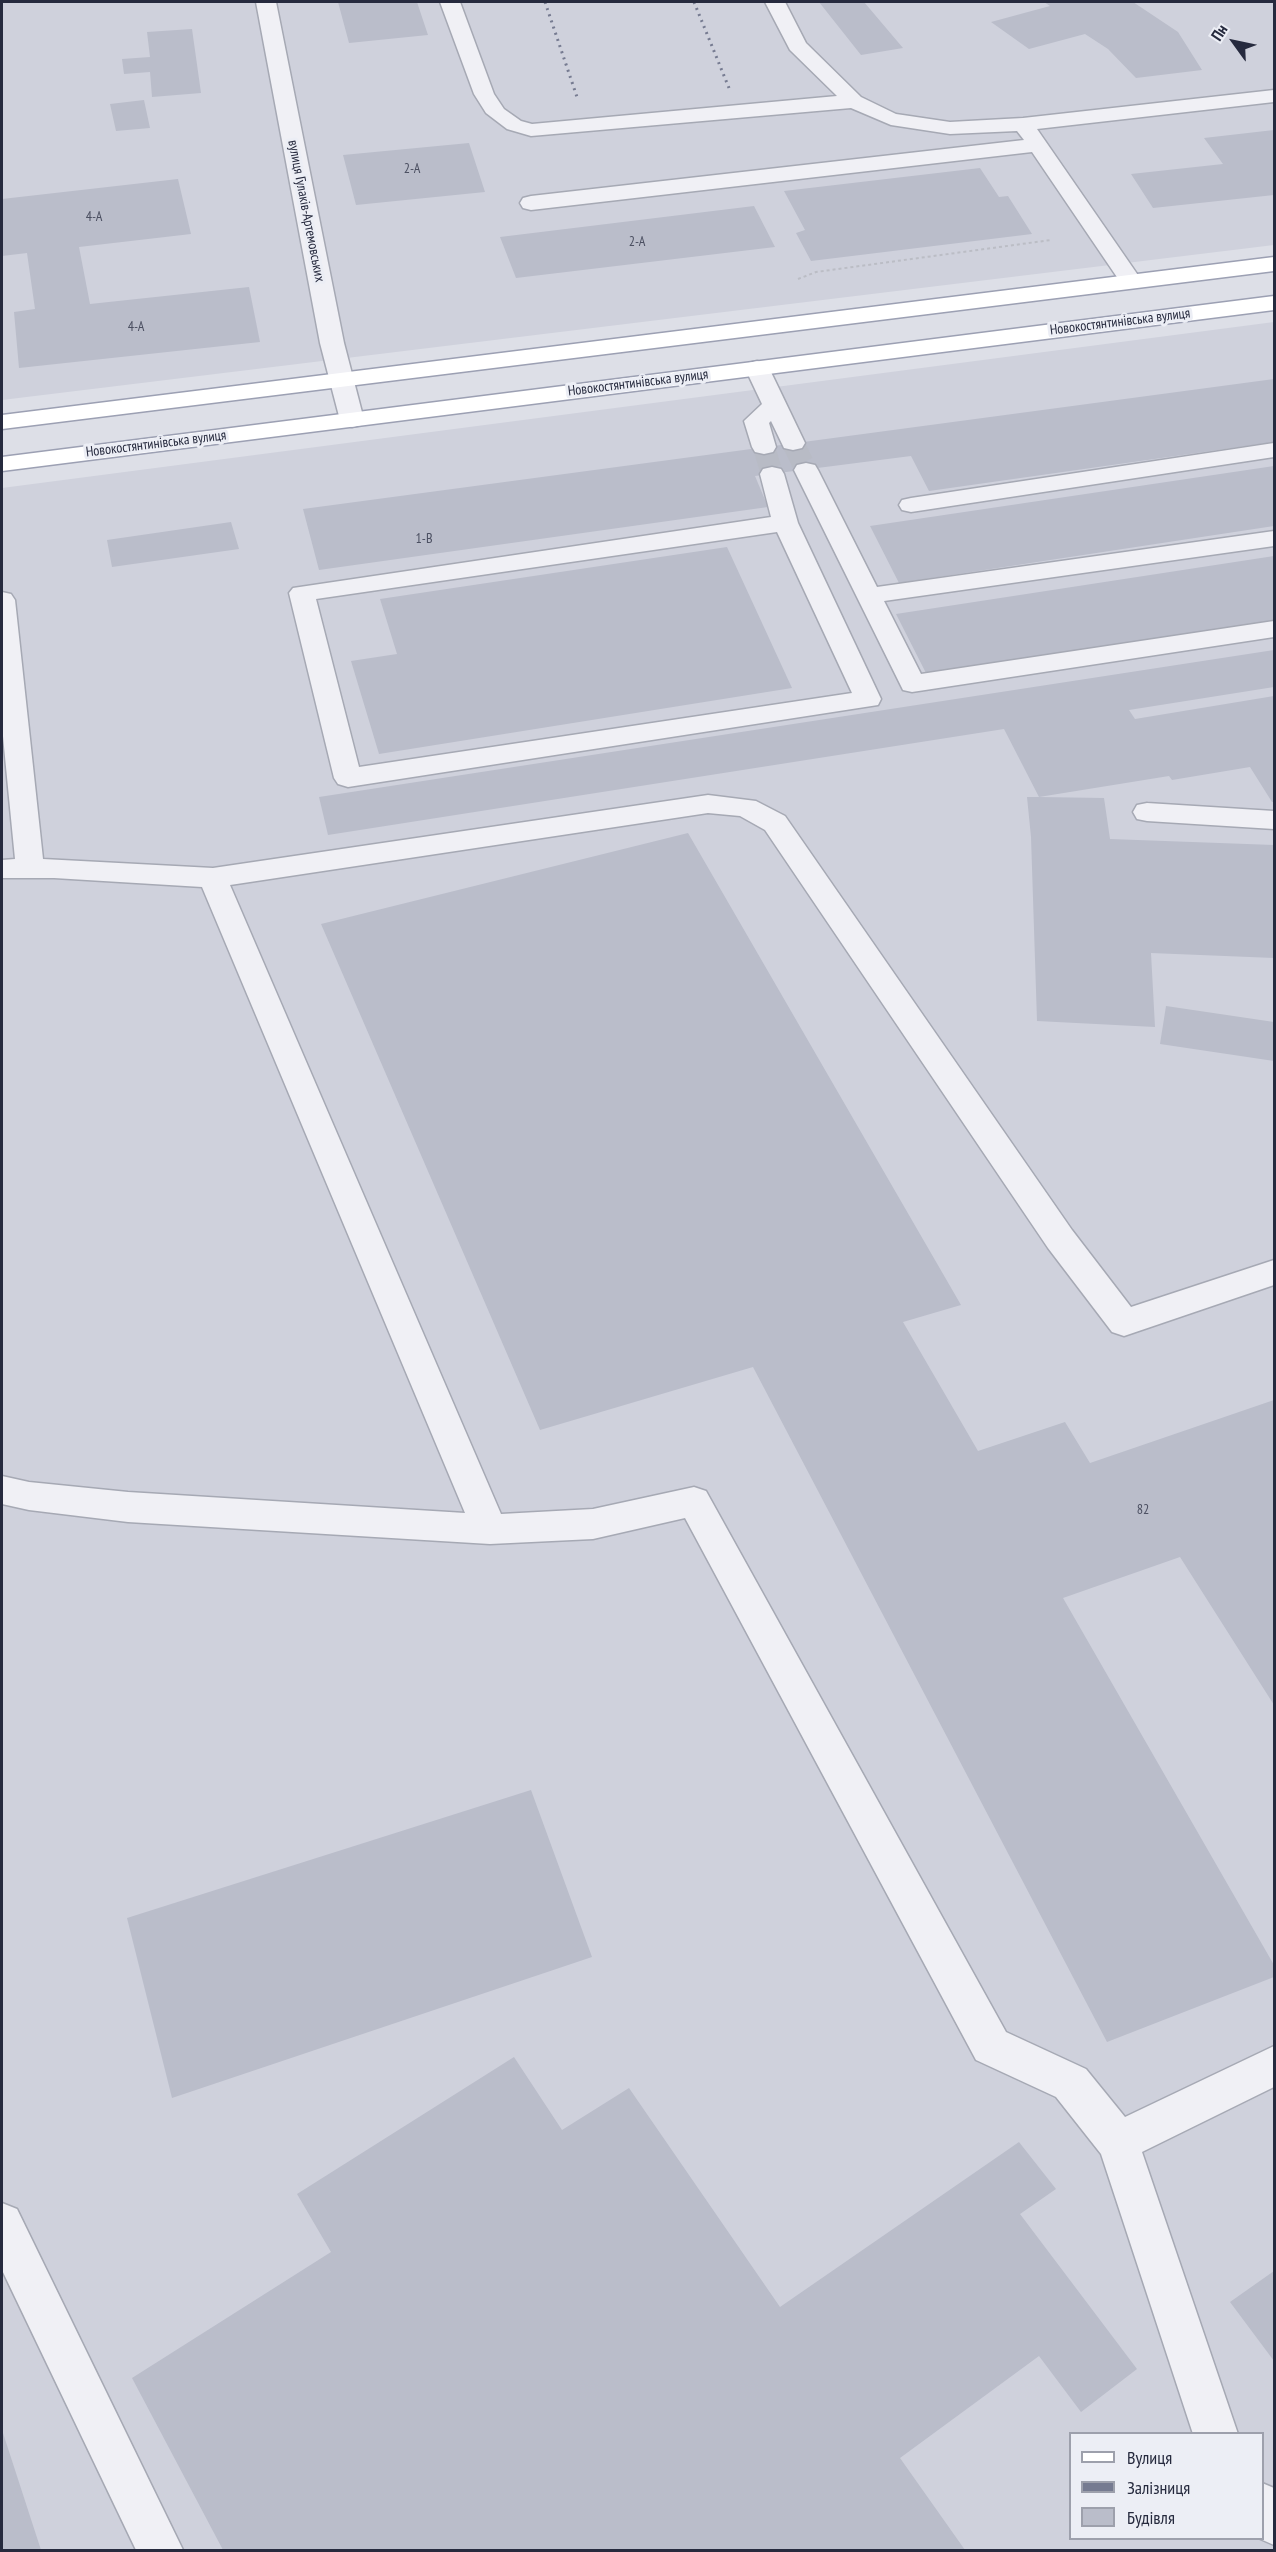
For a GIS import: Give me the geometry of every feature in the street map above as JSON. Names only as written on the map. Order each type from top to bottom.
[{"type":"main road","points":[[2,422],[1275,264]]},
{"type":"main road","name":"Новокостянтинівська вулиця","points":[[2,464],[1275,303]]},
{"type":"street","name":"вулиця Гулаків-Артемовських","points":[[266,2],[332,343],[352,420]]},
{"type":"street","points":[[450,2],[484,94],[496,113],[514,125],[531,130],[854,101]]},
{"type":"street","points":[[775,2],[797,46],[854,101],[891,118],[950,128],[1023,124],[1275,96]]},
{"type":"street","points":[[1023,124],[1131,281]]},
{"type":"street","points":[[531,203],[1036,145]]},
{"type":"street","points":[[757,368],[793,443]]},
{"type":"street","points":[[764,447],[756,421],[775,406]]},
{"type":"street","points":[[911,505],[1275,450]]},
{"type":"street","points":[[806,470],[912,684],[1275,629]]},
{"type":"street","points":[[772,474],[785,523],[868,699],[348,778],[302,594],[785,523]]},
{"type":"street","points":[[868,596],[1275,537]]},
{"type":"street","points":[[2,600],[30,868]]},
{"type":"street","points":[[2,869],[30,868],[213,878],[708,804],[746,807],[775,823],[1060,1239],[1124,1323],[1275,1272]]},
{"type":"street","points":[[1147,812],[1275,820]]},
{"type":"street","points":[[213,878],[490,1529]]},
{"type":"street","points":[[2,1490],[29,1496],[128,1507],[490,1529],[592,1524],[693,1501],[991,2046],[1071,2083],[1118,2142],[1216,2432]]},
{"type":"street","points":[[1118,2142],[1275,2066]]},
{"type":"street","points":[[2,2224],[159,2550]]},
{"type":"street","points":[[1264,2507],[1275,2522]]},
{"type":"shaded area","points":[[2,2],[1274,2],[1274,245],[2,400]]},
{"type":"shaded area","points":[[1274,322],[1274,2550],[2,2550],[2,488]]},
{"type":"building","points":[[338,2],[417,2],[428,35],[349,43]]},
{"type":"building","points":[[819,2],[864,2],[903,48],[861,55]]},
{"type":"building","points":[[1044,2],[1133,2],[1178,32],[1202,70],[1136,78],[1108,49],[1085,34],[1029,49],[991,22],[1050,6]]},
{"type":"building","points":[[192,29],[201,93],[152,97],[150,72],[124,74],[122,59],[150,57],[147,32]]},
{"type":"building","points":[[144,100],[150,128],[116,131],[110,104]]},
{"type":"building","points":[[1274,130],[1274,195],[1153,208],[1131,174],[1223,164],[1204,138]]},
{"type":"building","points":[[469,143],[485,192],[356,205],[343,155]]},
{"type":"building","points":[[980,168],[999,197],[1008,196],[1032,234],[811,261],[796,233],[805,230],[784,191]]},
{"type":"building","points":[[178,179],[191,234],[79,247],[90,304],[249,287],[260,342],[19,368],[14,312],[35,309],[27,253],[2,256],[2,199]]},
{"type":"building","points":[[754,206],[775,247],[516,278],[500,237]]},
{"type":"building","points":[[1274,379],[1274,442],[929,491],[911,456],[755,476],[768,507],[319,570],[303,509]]},
{"type":"building","points":[[1274,466],[1274,526],[899,583],[870,526]]},
{"type":"building","points":[[231,522],[239,549],[112,567],[107,540]]},
{"type":"building","points":[[727,547],[792,688],[379,754],[351,661],[397,654],[380,599]]},
{"type":"building","points":[[1274,556],[1274,620],[927,675],[896,614]]},
{"type":"building","points":[[1274,650],[1274,687],[1129,710],[1135,719],[1274,696],[1274,802],[1250,767],[1172,780],[1169,776],[1039,797],[1004,729],[328,835],[319,797]]},
{"type":"building","points":[[1027,797],[1104,798],[1110,839],[1274,845],[1274,958],[1151,953],[1155,1027],[1037,1021],[1031,837]]},
{"type":"building","points":[[688,833],[961,1305],[903,1322],[978,1451],[1065,1422],[1090,1463],[1274,1400],[1274,1705],[1180,1557],[1063,1598],[1274,1965],[1274,1977],[1107,2042],[753,1367],[540,1430],[321,924]]},
{"type":"building","points":[[1166,1006],[1274,1022],[1274,1061],[1160,1044]]},
{"type":"building","points":[[531,1790],[592,1957],[172,2098],[127,1918]]},
{"type":"building","points":[[514,2057],[562,2130],[629,2088],[780,2307],[1019,2142],[1056,2189],[1020,2214],[1137,2369],[1081,2412],[1039,2356],[900,2458],[965,2550],[223,2550],[132,2378],[331,2252],[297,2194]]},
{"type":"building","points":[[1274,2271],[1274,2361],[1230,2302]]},
{"type":"building","points":[[3,2433],[41,2550],[2,2550]]},
{"type":"tunnel","points":[[793,443],[806,470]]},
{"type":"tunnel","points":[[764,447],[772,474]]},
{"type":"railway","points":[[545,2],[578,100]]},
{"type":"railway","points":[[694,2],[729,88]]}]
